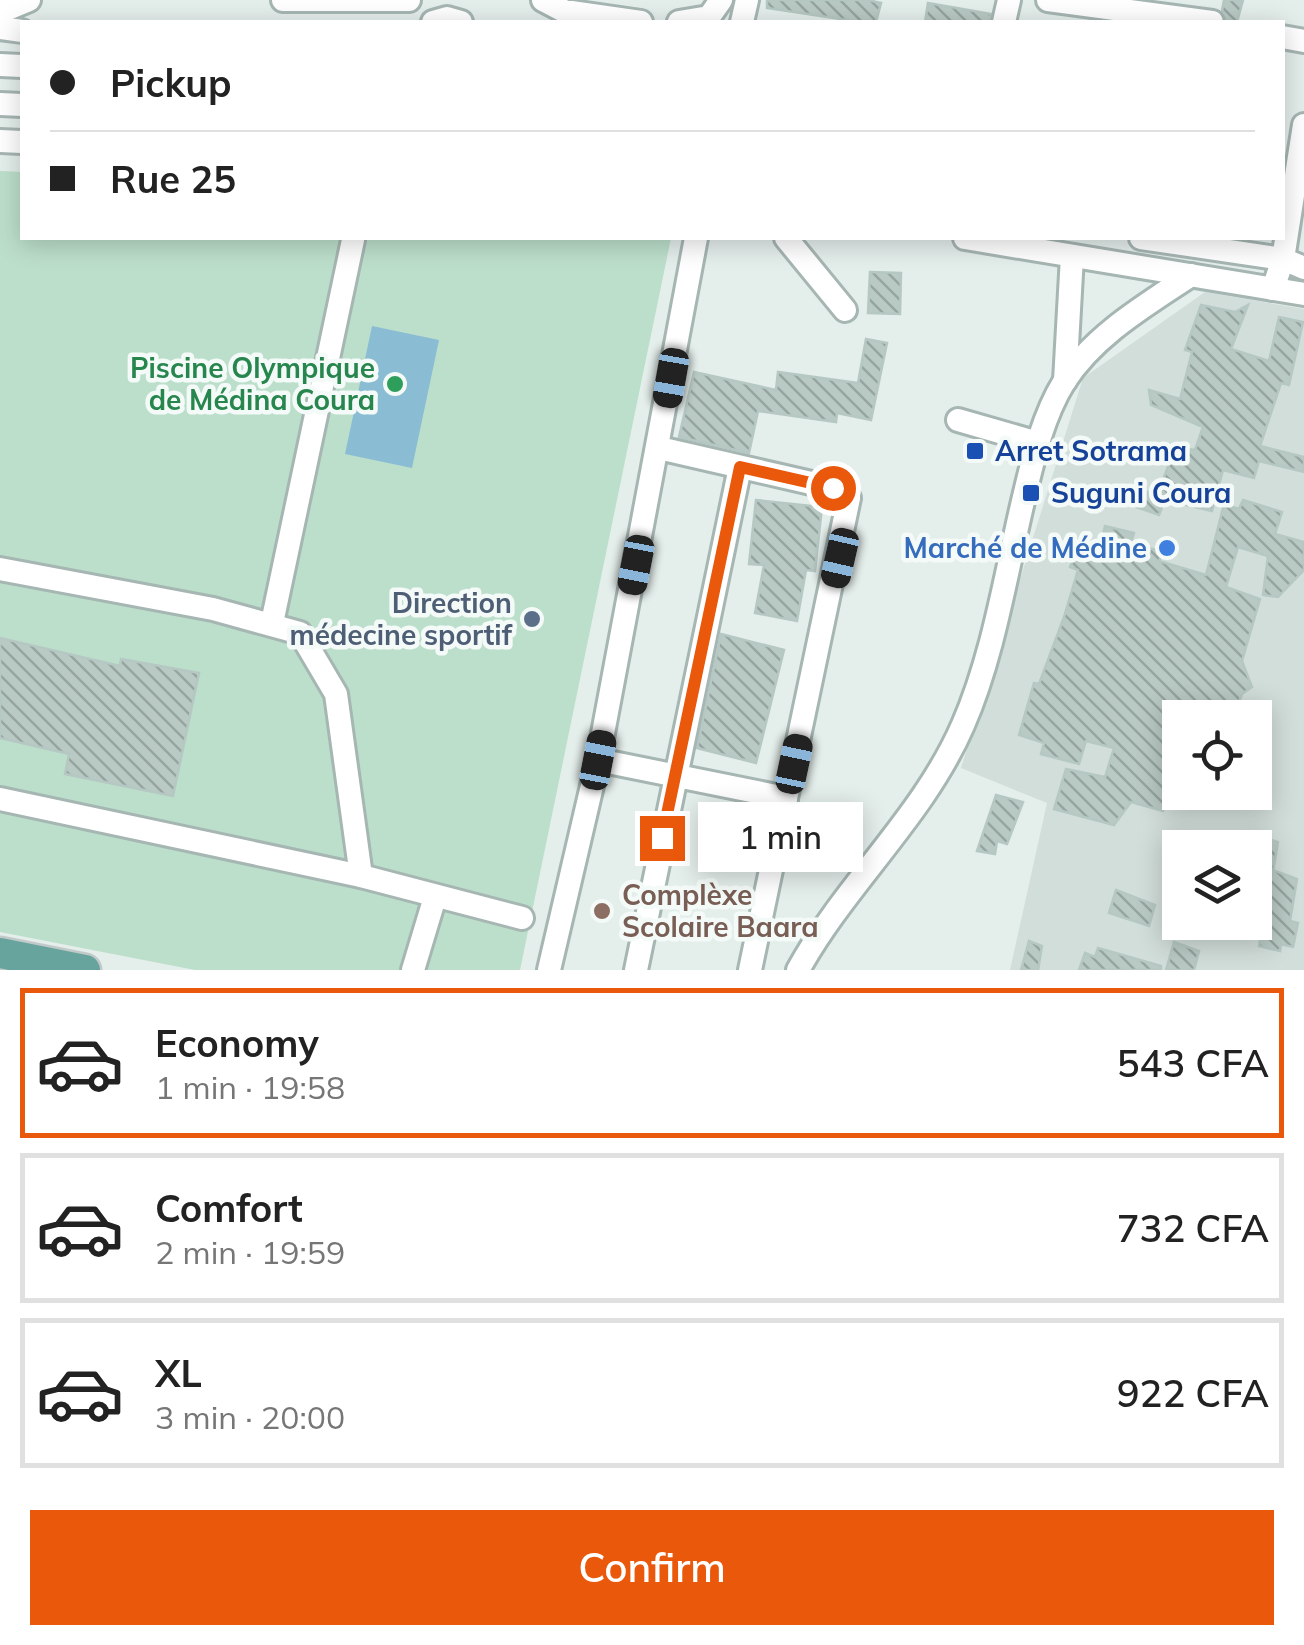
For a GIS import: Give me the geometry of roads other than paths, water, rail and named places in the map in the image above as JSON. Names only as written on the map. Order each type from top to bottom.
[{"type":"main road","points":[[14,960],[85,970]]},
{"type":"street","points":[[0,12],[29,0]]},
{"type":"street","points":[[283,0],[409,0]]},
{"type":"street","points":[[542,0],[564,11],[627,20]]},
{"type":"street","points":[[694,20],[709,18],[721,0]]},
{"type":"street","points":[[1048,0],[1197,20]]},
{"type":"street","points":[[1273,289],[1294,264],[1296,139]]},
{"type":"street","points":[[272,623],[353,240]]},
{"type":"street","points":[[549,970],[598,760],[696,240]]},
{"type":"street","points":[[788,240],[845,310]]},
{"type":"street","points":[[977,240],[1304,294]]},
{"type":"street","points":[[1153,240],[1294,264]]},
{"type":"street","points":[[798,970],[820,930],[923,801],[964,724],[989,642],[1038,443],[1064,382],[1072,256]]},
{"type":"street","points":[[1064,382],[1122,320],[1192,275]]},
{"type":"street","points":[[958,420],[1038,443]]},
{"type":"street","points":[[659,448],[833,488],[849,498],[750,970]]},
{"type":"street","points":[[636,970],[740,467]]},
{"type":"street","points":[[0,569],[272,623],[300,633],[336,694],[361,876]]},
{"type":"street","points":[[598,760],[786,798]]},
{"type":"street","points":[[0,799],[361,876],[522,918]]},
{"type":"street","points":[[413,970],[435,897]]},
{"type":"water","points":[[372,326],[439,340],[412,468],[345,454]]},
{"type":"place","name":"Piscine Olympique de Médina Coura","points":[[395,384]]},
{"type":"place","name":"Arret Sotrama","points":[[975,451]]},
{"type":"place","name":"Suguni Coura","points":[[1031,493]]},
{"type":"place","name":"Marché de Médine","points":[[1167,548]]},
{"type":"place","name":"Direction médecine sportif","points":[[532,619]]},
{"type":"place","name":"Complèxe Scolaire Baara","points":[[602,911]]}]
